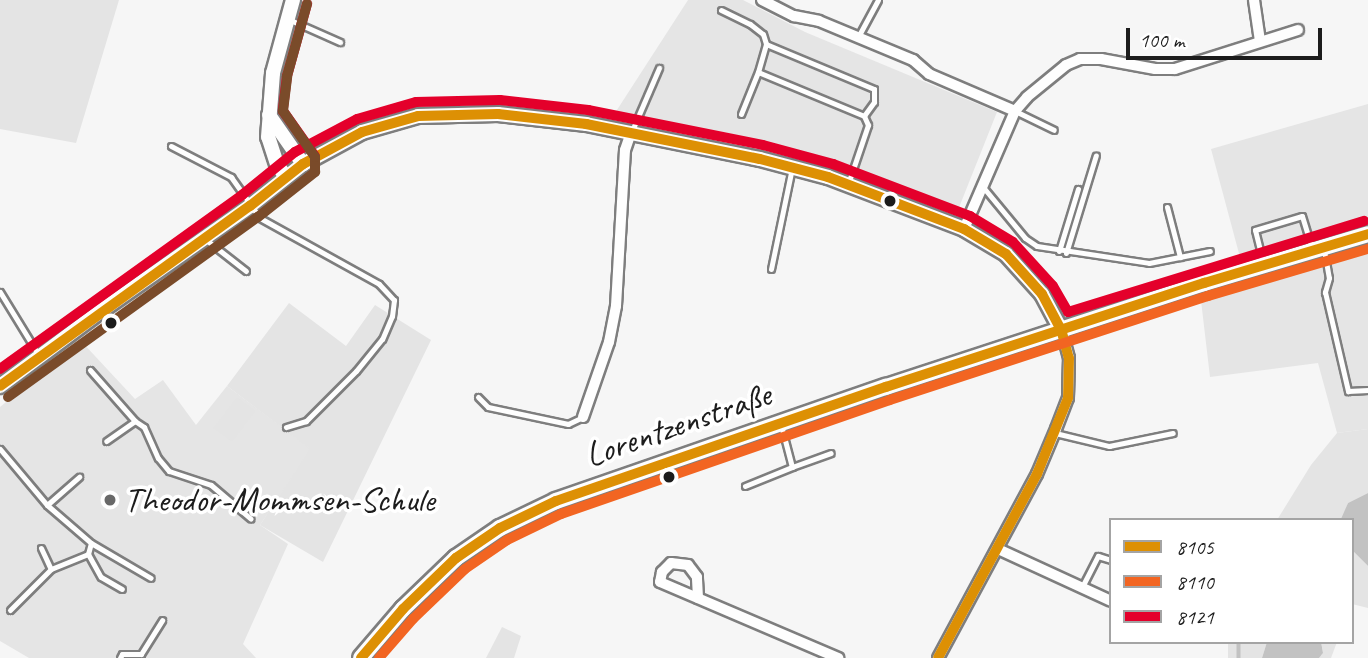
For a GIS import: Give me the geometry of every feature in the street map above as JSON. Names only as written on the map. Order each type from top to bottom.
[{"type":"main road","name":"Lorentzenstraße","points":[[361,658],[404,609],[456,558],[500,528],[556,501],[780,422],[1061,329],[1368,234]]},
{"type":"street","points":[[285,176],[277,164],[268,137],[274,73],[293,0]]},
{"type":"street","points":[[762,0],[794,16],[819,21],[913,60],[929,74],[1016,111]]},
{"type":"street","points":[[1254,0],[1260,41]]},
{"type":"street","points":[[964,229],[1016,111],[1027,97],[1066,65],[1080,59],[1175,69],[1298,30]]},
{"type":"street","points":[[0,386],[250,206],[303,163],[362,132],[418,116],[498,114],[631,133],[792,168],[848,184],[964,229],[1006,254],[1042,294],[1061,329],[1069,358],[1068,398],[1055,433],[998,549],[938,658]]},
{"type":"street","points":[[270,115],[303,163]]},
{"type":"street","points":[[583,417],[609,342],[616,306],[625,149],[631,133]]},
{"type":"street","points":[[998,549],[1109,600]]},
{"type":"street","points":[[698,598],[838,658]]},
{"type":"lane","points":[[858,37],[878,0]]},
{"type":"lane","points":[[721,10],[750,24],[763,34],[766,44],[741,114]]},
{"type":"lane","points":[[288,19],[340,42]]},
{"type":"lane","points":[[766,44],[874,89],[874,102],[864,116]]},
{"type":"lane","points":[[631,133],[659,68]]},
{"type":"lane","points":[[758,72],[864,116],[868,125],[848,184]]},
{"type":"lane","points":[[1016,111],[1054,130]]},
{"type":"lane","points":[[171,146],[231,177],[260,218],[379,284],[394,300],[392,316],[382,339],[356,371],[306,421],[286,426]]},
{"type":"lane","points":[[1063,252],[1096,155]]},
{"type":"lane","points":[[771,269],[792,168]]},
{"type":"lane","points":[[983,187],[1025,238],[1037,246],[1149,263],[1210,251]]},
{"type":"lane","points":[[1063,252],[1078,189]]},
{"type":"lane","points":[[1167,207],[1180,257]]},
{"type":"lane","points":[[1263,265],[1255,230],[1302,216],[1329,278],[1325,292],[1348,391],[1368,390]]},
{"type":"lane","points":[[205,239],[246,271]]},
{"type":"lane","points":[[0,292],[39,357]]},
{"type":"lane","points":[[90,370],[135,421],[144,427],[158,458],[169,471],[211,485],[251,519]]},
{"type":"lane","points":[[478,397],[488,407],[568,424],[583,417]]},
{"type":"lane","points":[[106,441],[135,421]]},
{"type":"lane","points":[[780,422],[792,467]]},
{"type":"lane","points":[[1055,433],[1108,446],[1173,433]]},
{"type":"lane","points":[[0,449],[47,505],[91,543],[151,578]]},
{"type":"lane","points":[[745,486],[831,453]]},
{"type":"lane","points":[[47,505],[79,477]]},
{"type":"lane","points":[[91,543],[88,554],[101,577],[122,589]]},
{"type":"lane","points":[[41,548],[51,569]]},
{"type":"lane","points":[[10,610],[51,569],[88,554]]},
{"type":"lane","points":[[1082,587],[1098,556],[1109,559]]},
{"type":"lane","points":[[120,658],[122,654],[143,656],[162,620]]},
{"type":"shaded area","points":[[0,0],[119,0],[76,143],[0,129]]},
{"type":"shaded area","points":[[688,0],[743,0],[805,32],[997,112],[958,210],[837,163],[728,133],[615,113]]},
{"type":"shaded area","points":[[1368,104],[1368,429],[1337,433],[1318,363],[1210,377],[1198,275],[1241,261],[1211,149]]},
{"type":"shaded area","points":[[289,303],[346,346],[375,305],[431,340],[323,562],[260,525],[310,449],[227,386]]},
{"type":"shaded area","name":"Theodor-Mommsen-Schule","points":[[81,341],[135,399],[163,380],[196,425],[227,386],[311,449],[260,525],[288,544],[243,644],[256,658],[29,658],[0,641],[0,407]]},
{"type":"shaded area","points":[[237,397],[256,411],[232,442],[213,428]]},
{"type":"shaded area","points":[[1368,429],[1368,493],[1348,503],[1343,518],[1278,518],[1311,465],[1337,433]]},
{"type":"shaded area","points":[[1368,493],[1368,566],[1354,552],[1354,518],[1341,518],[1348,503]]},
{"type":"shaded area","points":[[1354,552],[1368,566],[1368,608],[1354,604]]},
{"type":"shaded area","points":[[502,627],[521,636],[514,658],[486,658]]},
{"type":"shaded area","points":[[1228,644],[1266,644],[1262,658],[1228,658]]},
{"type":"shaded area","points":[[1266,644],[1321,644],[1323,653],[1319,658],[1262,658]]},
{"type":"shaded area","points":[[1321,644],[1336,644],[1331,658],[1319,658],[1323,653]]},
{"type":"waterway","points":[[1239,644],[1239,658]]},
{"type":"transit line","name":"8121","points":[[307,4],[287,76],[283,111],[315,156]]},
{"type":"transit line","points":[[8,397],[258,217],[315,172],[315,157],[283,111],[287,76],[307,4]]},
{"type":"transit line","name":"8121","points":[[0,369],[242,195],[295,152],[357,119],[416,102],[500,100],[588,110],[763,145],[833,164],[970,216],[1013,242],[1053,286],[1068,312],[1364,221]]},
{"type":"transit line","name":"8105","points":[[0,386],[250,206],[303,164],[362,132],[418,116],[498,114],[586,124],[760,159],[828,177],[964,229],[1006,254],[1042,294],[1061,329],[1069,358],[1068,398],[1037,474],[938,658]]},
{"type":"transit line","name":"8105","points":[[361,658],[403,609],[456,558],[500,528],[556,501],[886,387],[1204,283],[1368,234]]},
{"type":"transit line","name":"8110","points":[[379,658],[413,619],[465,569],[507,540],[561,514],[890,400],[1208,296],[1368,249]]},
{"type":"place","name":"Theodor-Mommsen-Schule","points":[[110,500]]}]
